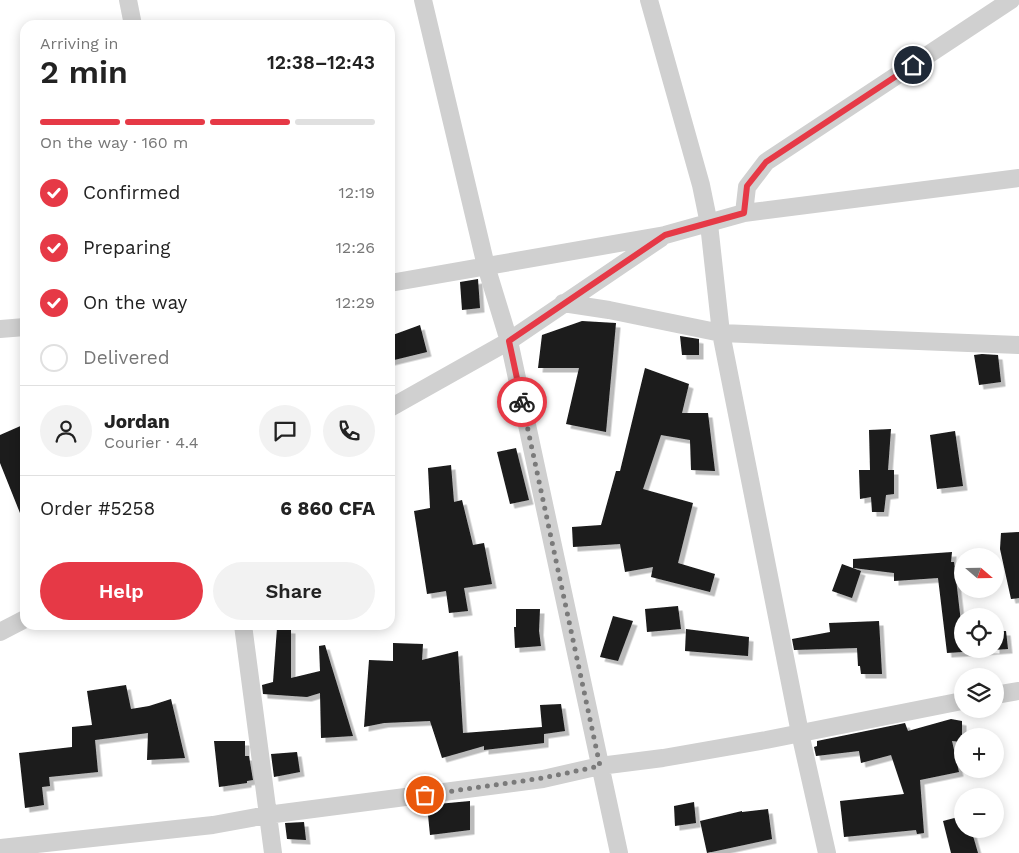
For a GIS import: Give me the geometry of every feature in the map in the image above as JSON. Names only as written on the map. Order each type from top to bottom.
[{"type":"street","points":[[128,0],[132,20]]},
{"type":"street","points":[[424,0],[486,266],[509,341],[619,853]]},
{"type":"street","points":[[649,0],[701,185],[709,224],[721,333],[800,732],[827,853]]},
{"type":"street","points":[[744,213],[747,186],[766,162],[1011,0]]},
{"type":"street","points":[[395,282],[665,235],[744,213],[1019,178]]},
{"type":"street","points":[[395,405],[509,341],[665,235]]},
{"type":"street","points":[[563,303],[609,310],[721,333],[1019,345]]},
{"type":"street","points":[[0,329],[20,327]]},
{"type":"street","points":[[0,632],[20,622]]},
{"type":"street","points":[[244,630],[273,853]]},
{"type":"street","points":[[1004,694],[1019,691]]},
{"type":"street","points":[[0,848],[214,825],[267,815],[543,778],[600,766],[663,758],[954,703]]},
{"type":"building","points":[[478,279],[480,308],[462,310],[460,282]]},
{"type":"building","points":[[582,321],[616,323],[606,432],[566,424],[579,368],[538,368],[542,335]]},
{"type":"building","points":[[420,325],[427,352],[395,360],[395,334]]},
{"type":"building","points":[[680,336],[699,339],[699,355],[682,355]]},
{"type":"building","points":[[974,355],[998,355],[1001,382],[979,385]]},
{"type":"building","points":[[645,368],[689,384],[682,413],[708,413],[715,471],[691,470],[690,440],[661,435],[643,489],[693,503],[678,563],[715,574],[710,592],[651,577],[653,567],[625,572],[620,544],[573,547],[572,527],[601,525],[616,471],[620,471]]},
{"type":"building","points":[[20,426],[20,513],[0,463],[0,435]]},
{"type":"building","points":[[891,429],[888,470],[894,470],[894,494],[886,495],[884,512],[872,512],[871,497],[860,499],[859,470],[870,470],[869,430]]},
{"type":"building","points":[[955,431],[963,486],[937,489],[930,435]]},
{"type":"building","points":[[516,448],[529,500],[510,504],[497,452]]},
{"type":"building","points":[[451,465],[454,502],[462,500],[473,545],[484,543],[492,584],[464,588],[468,611],[449,613],[446,591],[427,594],[414,511],[430,508],[428,468]]},
{"type":"building","points":[[1019,532],[1019,598],[1011,599],[1004,567],[1004,548],[1000,548],[1001,533]]},
{"type":"building","points":[[952,552],[951,562],[954,562],[954,598],[958,598],[959,608],[954,608],[954,653],[947,653],[938,578],[894,581],[894,573],[853,568],[853,559]]},
{"type":"building","points":[[842,564],[861,571],[852,598],[832,591]]},
{"type":"building","points":[[678,606],[681,629],[647,632],[645,609]]},
{"type":"building","points":[[516,609],[540,609],[539,631],[541,646],[515,648],[514,627],[516,627]]},
{"type":"building","points":[[613,616],[633,621],[618,661],[600,657]]},
{"type":"building","points":[[879,621],[882,674],[861,674],[860,666],[858,666],[857,648],[794,650],[792,639],[830,632],[829,623]]},
{"type":"building","points":[[686,629],[749,637],[748,656],[685,651]]},
{"type":"building","points":[[277,630],[291,630],[291,678],[320,671],[319,646],[325,645],[353,736],[321,738],[320,693],[307,697],[263,694],[262,685],[273,682]]},
{"type":"building","points":[[1004,631],[1006,631],[1008,649],[1004,649]]},
{"type":"building","points":[[393,643],[423,644],[422,660],[458,651],[463,733],[542,727],[540,705],[561,704],[565,731],[544,734],[544,743],[484,750],[484,746],[442,758],[430,721],[384,723],[364,727],[369,660],[393,661]]},
{"type":"building","points":[[126,685],[131,709],[171,699],[185,758],[147,760],[148,733],[95,740],[98,772],[49,777],[50,786],[42,787],[44,805],[25,808],[19,753],[72,747],[72,727],[92,725],[87,691]]},
{"type":"building","points":[[951,719],[962,721],[962,728],[954,728],[954,741],[952,741],[954,773],[920,780],[924,833],[917,834],[916,830],[844,837],[840,801],[904,794],[891,755],[861,763],[859,751],[816,756],[814,747],[817,746],[817,741],[905,723],[908,731]]},
{"type":"building","points":[[214,741],[245,741],[245,756],[249,756],[253,780],[247,781],[247,783],[219,787]]},
{"type":"building","points":[[297,752],[300,772],[274,777],[271,754]]},
{"type":"building","points":[[470,801],[470,830],[430,835],[427,805]]},
{"type":"building","points":[[694,802],[696,823],[675,826],[674,806]]},
{"type":"building","points":[[768,809],[772,839],[707,853],[700,821],[742,811]]},
{"type":"building","points":[[954,818],[954,838],[974,838],[978,853],[951,853],[943,821]]},
{"type":"building","points":[[304,822],[306,840],[287,839],[285,823]]},
{"type":"way so far","points":[[425,795],[543,778],[600,766],[522,402]]},
{"type":"route","points":[[522,402],[509,341],[665,235],[744,213],[747,186],[766,162],[913,65]]}]
